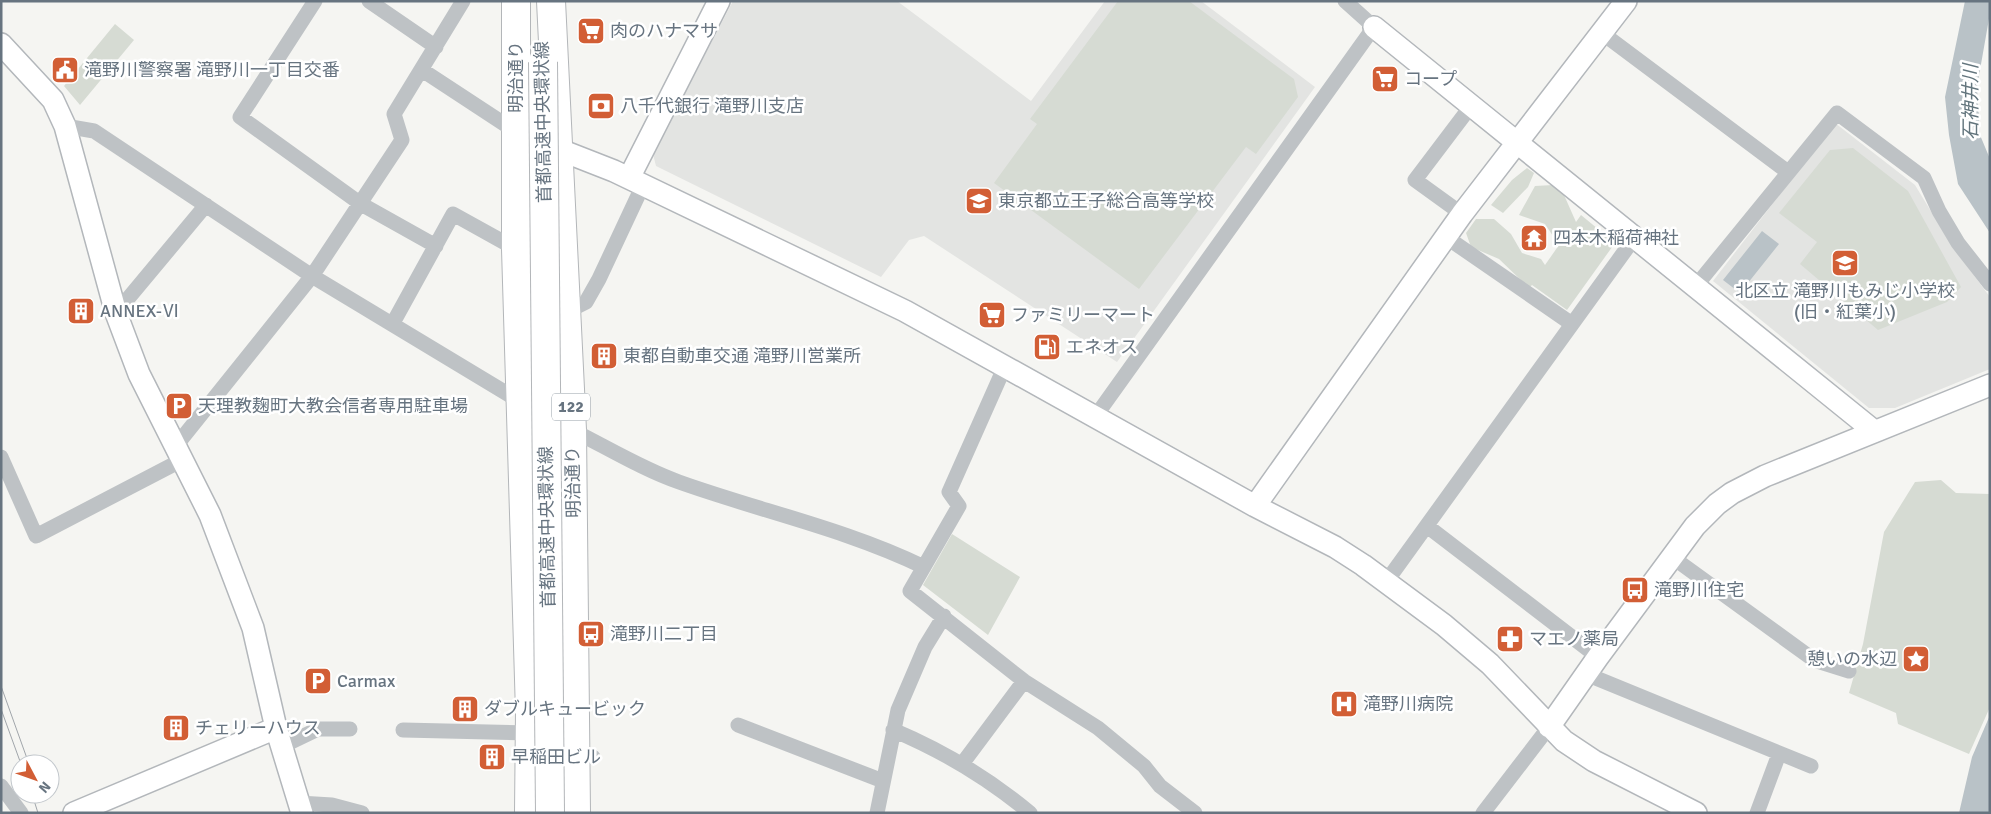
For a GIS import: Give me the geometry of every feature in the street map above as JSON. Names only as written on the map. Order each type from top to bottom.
[{"type":"highway","name":"明治通り","points":[[516,1],[516,248],[521,402],[524,750],[529,813]]},
{"type":"highway","name":"首都高速中央環状線","points":[[538,1],[538,61]]},
{"type":"highway","name":"首都高速中央環状線","points":[[538,1],[550,813]]},
{"type":"highway","name":"明治通り","points":[[552,1],[568,311],[585,757],[576,813]]},
{"type":"street","points":[[314,1],[240,117],[361,204],[436,246]]},
{"type":"street","points":[[369,1],[436,47]]},
{"type":"street","points":[[1,457],[36,536],[179,453],[312,276],[402,140],[394,114],[463,1]]},
{"type":"street","points":[[568,311],[586,302],[599,279],[636,181],[718,1]]},
{"type":"street","points":[[1255,506],[1462,214],[1626,1]]},
{"type":"street","points":[[1349,2],[1374,27],[1874,431]]},
{"type":"street","points":[[1095,417],[1374,27]]},
{"type":"street","points":[[1602,32],[1788,172]]},
{"type":"street","points":[[1,44],[53,100],[65,126],[116,313],[138,374],[210,515],[253,628],[276,728],[300,808],[332,805],[362,813]]},
{"type":"street","points":[[422,70],[515,130],[636,181],[905,311],[1255,506],[1335,547],[1444,625],[1490,664],[1564,741],[1594,761],[1696,813]]},
{"type":"street","points":[[1462,214],[1415,180],[1471,106]]},
{"type":"street","points":[[1695,287],[1837,113],[1924,178],[1939,211],[1958,243],[1990,284]]},
{"type":"street","points":[[65,126],[94,131],[312,276],[393,323],[521,402]]},
{"type":"street","points":[[116,313],[206,205]]},
{"type":"street","points":[[393,323],[453,214],[516,248]]},
{"type":"street","points":[[1446,236],[1572,324]]},
{"type":"street","points":[[1386,582],[1635,237]]},
{"type":"street","points":[[1005,366],[949,492],[959,506],[910,591],[1024,680],[1098,728],[1144,766],[1160,786],[1195,813]]},
{"type":"street","points":[[1483,813],[1549,727],[1672,557],[1700,521],[1732,492],[1765,476],[1990,384]]},
{"type":"street","points":[[572,430],[678,482],[823,527],[893,553],[924,568]]},
{"type":"street","points":[[1427,526],[1592,666],[1779,754],[1811,766]]},
{"type":"street","points":[[1672,557],[1814,660],[1848,672]]},
{"type":"street","points":[[877,813],[898,710],[926,647],[944,616]]},
{"type":"street","points":[[962,764],[1024,680]]},
{"type":"street","points":[[738,726],[883,781]]},
{"type":"street","points":[[276,728],[291,742],[318,730],[350,729]]},
{"type":"street","points":[[74,813],[276,728]]},
{"type":"street","points":[[403,730],[524,750],[585,757]]},
{"type":"street","points":[[894,730],[934,747],[962,764],[1030,813]]},
{"type":"street","points":[[1757,813],[1779,754]]},
{"type":"street","points":[[1,786],[21,813]]},
{"type":"shaded area","name":"東京都立王子総合高等学校","points":[[733,1],[897,1],[1031,101],[1105,1],[1201,1],[1315,87],[1117,362],[924,236],[909,240],[881,277],[656,166],[653,154]]},
{"type":"shaded area","points":[[1118,1],[1189,1],[1294,79],[1298,97],[1256,154],[1246,147],[1139,289],[994,183],[1037,124],[1030,119]]},
{"type":"shaded area","points":[[115,24],[134,40],[80,105],[64,86]]},
{"type":"shaded area","name":"北区立 滝野川もみじ小学校 (旧・紅葉小)","points":[[1835,123],[1915,185],[1952,246],[1990,297],[1990,369],[1895,408],[1869,408],[1713,281]]},
{"type":"shaded area","points":[[1853,148],[1908,191],[1961,287],[1947,302],[1878,330],[1800,264],[1817,242],[1779,213],[1830,150]]},
{"type":"shaded area","points":[[1527,168],[1534,173],[1528,187],[1503,213],[1491,205],[1512,180]]},
{"type":"shaded area","points":[[1553,185],[1564,195],[1576,222],[1581,215],[1615,243],[1567,310],[1532,285],[1529,288],[1499,259],[1471,247],[1466,233],[1476,219],[1494,219],[1511,234],[1522,253],[1541,259],[1545,265],[1559,245],[1545,224],[1519,215],[1535,186]]},
{"type":"shaded area","points":[[1941,480],[1956,493],[1990,494],[1990,707],[1969,754],[1898,724],[1896,713],[1849,693],[1863,644],[1884,532],[1915,482]]},
{"type":"shaded area","points":[[952,534],[1020,577],[988,635],[923,585]]},
{"type":"water","name":"石神井川","points":[[1965,1],[1990,1],[1990,13],[1977,87],[1980,135],[1990,159],[1990,233],[1958,184],[1949,135],[1945,97]]},
{"type":"water","points":[[1762,231],[1779,244],[1740,293],[1723,280]]},
{"type":"water","points":[[1990,715],[1990,813],[1959,813],[1972,757]]},
{"type":"tram line","points":[[1,686],[25,754]]},
{"type":"tram line","points":[[1,709],[17,754]]},
{"type":"tram line","points":[[35,804],[38,813]]},
{"type":"place","name":"肉のハナマサ","points":[[591,31]]},
{"type":"place","name":"滝野川警察署 滝野川一丁目交番","points":[[65,70]]},
{"type":"place","name":"コープ","points":[[1385,79]]},
{"type":"place","name":"八千代銀行 滝野川支店","points":[[601,106]]},
{"type":"place","name":"東京都立王子総合高等学校","points":[[979,201]]},
{"type":"place","name":"四本木稲荷神社","points":[[1534,238]]},
{"type":"place","name":"北区立 滝野川もみじ小学校 (旧・紅葉小)","points":[[1845,263]]},
{"type":"place","name":"ANNEX-Ⅵ","points":[[81,311]]},
{"type":"place","name":"ファミリーマート","points":[[992,315]]},
{"type":"place","name":"エネオス","points":[[1047,347]]},
{"type":"place","name":"東都自動車交通 滝野川営業所","points":[[604,356]]},
{"type":"place","name":"天理教麹町大教会信者専用駐車場","points":[[179,406]]},
{"type":"place","name":"滝野川住宅","points":[[1635,590]]},
{"type":"place","name":"滝野川二丁目","points":[[591,634]]},
{"type":"place","name":"マエノ薬局","points":[[1510,639]]},
{"type":"place","name":"憩いの水辺","points":[[1916,659]]},
{"type":"place","name":"Carmax","points":[[318,681]]},
{"type":"place","name":"滝野川病院","points":[[1344,704]]},
{"type":"place","name":"ダブルキュービック","points":[[465,709]]},
{"type":"place","name":"チェリーハウス","points":[[176,728]]},
{"type":"place","name":"早稲田ビル","points":[[492,757]]}]
